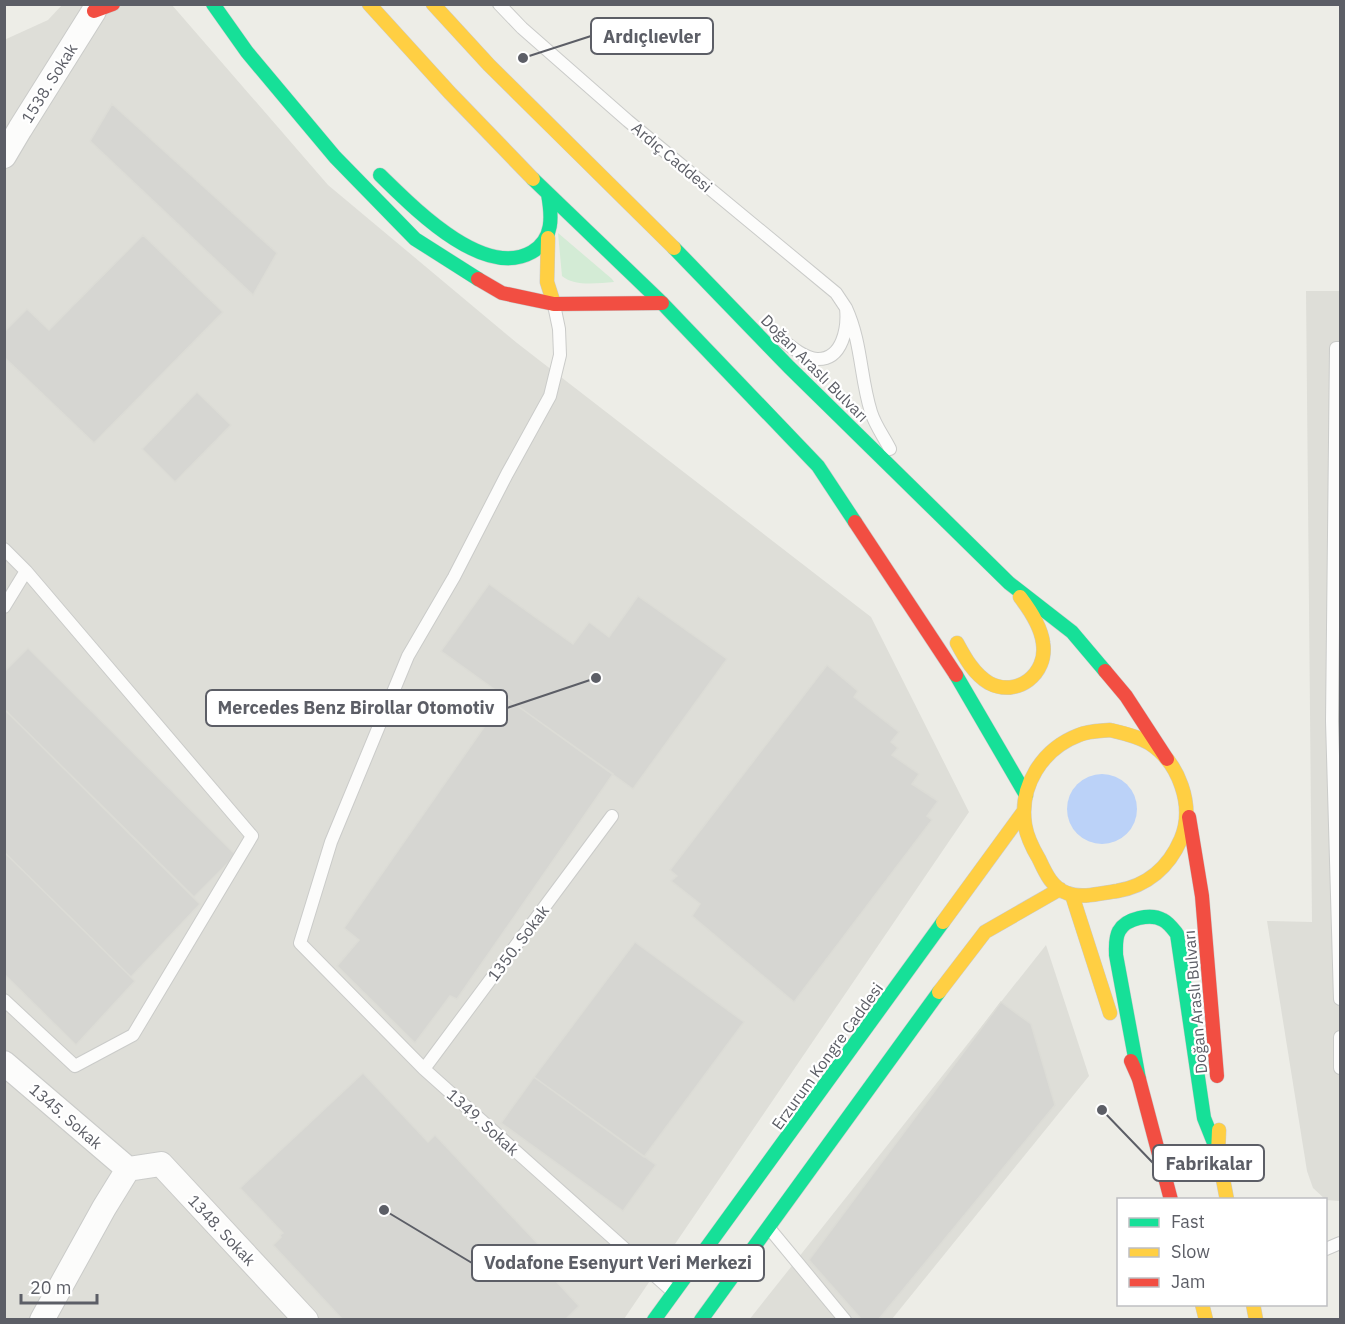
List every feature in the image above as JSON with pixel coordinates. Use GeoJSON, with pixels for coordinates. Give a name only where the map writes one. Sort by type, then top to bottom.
{"type":"FeatureCollection","features":[{"type":"Feature","properties":{"kind":"main road"},"geometry":{"type":"LineString","coordinates":[[369,4],[450,93],[548,194],[662,303],[818,466],[860,506]]}},
{"type":"Feature","properties":{"kind":"main road","name":"Doğan Araslı Bulvarı"},"geometry":{"type":"LineString","coordinates":[[433,4],[489,65],[911,487],[1009,583],[1072,632],[1126,696],[1167,759]]}},
{"type":"Feature","properties":{"kind":"main road"},"geometry":{"type":"LineString","coordinates":[[212,5],[247,52],[335,157],[415,239],[455,266],[502,293],[554,303],[662,303]]}},
{"type":"Feature","properties":{"kind":"main road"},"geometry":{"type":"LineString","coordinates":[[369,164],[430,218],[464,244],[484,254],[518,258],[531,254],[548,238]]}},
{"type":"Feature","properties":{"kind":"main road"},"geometry":{"type":"LineString","coordinates":[[548,194],[552,221],[548,238],[548,282],[554,303]]}},
{"type":"Feature","properties":{"kind":"main road"},"geometry":{"type":"LineString","coordinates":[[818,466],[948,662],[1026,795]]}},
{"type":"Feature","properties":{"kind":"main road"},"geometry":{"type":"LineString","coordinates":[[951,634],[979,675],[992,684],[1010,688],[1027,684],[1034,678],[1042,663],[1044,646],[1036,623],[1009,583]]}},
{"type":"Feature","properties":{"kind":"main road"},"geometry":{"type":"LineString","coordinates":[[701,1320],[960,963],[985,932],[1066,892],[1117,892],[1132,888],[1159,872],[1170,861],[1184,834],[1187,819],[1180,779],[1167,759],[1155,747],[1141,739],[1110,730],[1093,731],[1063,742],[1044,759],[1031,779],[1026,795],[1025,826],[1030,841],[1051,881],[1066,892],[1105,1003],[1139,1079]]}},
{"type":"Feature","properties":{"kind":"main road","name":"Doğan Araslı Bulvarı"},"geometry":{"type":"LineString","coordinates":[[1186,803],[1202,896],[1219,1094]]}},
{"type":"Feature","properties":{"kind":"main road","name":"Erzurum Kongre Caddesi"},"geometry":{"type":"LineString","coordinates":[[654,1320],[1024,811]]}},
{"type":"Feature","properties":{"kind":"main road"},"geometry":{"type":"LineString","coordinates":[[1170,1198],[1139,1079],[1116,955],[1119,930],[1129,922],[1157,917],[1170,923],[1177,934],[1204,1118],[1218,1153],[1227,1198]]}},
{"type":"Feature","properties":{"kind":"main road"},"geometry":{"type":"LineString","coordinates":[[1218,1153],[1220,1118]]}},
{"type":"Feature","properties":{"kind":"street","name":"1538. Sokak"},"geometry":{"type":"LineString","coordinates":[[4,156],[103,7]]}},
{"type":"Feature","properties":{"kind":"street","name":"1345. Sokak"},"geometry":{"type":"LineString","coordinates":[[4,1063],[128,1169]]}},
{"type":"Feature","properties":{"kind":"street","name":"1348. Sokak"},"geometry":{"type":"LineString","coordinates":[[128,1169],[161,1164],[306,1320]]}},
{"type":"Feature","properties":{"kind":"street"},"geometry":{"type":"LineString","coordinates":[[42,1320],[128,1169]]}},
{"type":"Feature","properties":{"kind":"lane","name":"Ardıç Caddesi"},"geometry":{"type":"LineString","coordinates":[[499,4],[522,28],[628,121],[836,293],[854,324],[872,414],[911,487]]}},
{"type":"Feature","properties":{"kind":"lane"},"geometry":{"type":"LineString","coordinates":[[711,285],[780,338],[803,354],[817,359],[828,357],[840,347],[847,324],[846,308]]}},
{"type":"Feature","properties":{"kind":"lane","name":"1349. Sokak"},"geometry":{"type":"LineString","coordinates":[[554,303],[559,329],[560,355],[550,396],[454,577],[408,656],[331,842],[300,943],[424,1069],[674,1293]]}},
{"type":"Feature","properties":{"kind":"lane"},"geometry":{"type":"LineString","coordinates":[[1341,348],[1336,348],[1332,721],[1341,999]]}},
{"type":"Feature","properties":{"kind":"lane"},"geometry":{"type":"LineString","coordinates":[[4,549],[26,571],[252,836],[133,1035],[75,1066],[4,1000]]}},
{"type":"Feature","properties":{"kind":"lane"},"geometry":{"type":"LineString","coordinates":[[4,607],[26,571]]}},
{"type":"Feature","properties":{"kind":"lane","name":"1350. Sokak"},"geometry":{"type":"LineString","coordinates":[[424,1069],[612,816]]}},
{"type":"Feature","properties":{"kind":"lane"},"geometry":{"type":"LineString","coordinates":[[1341,1037],[1341,1068]]}},
{"type":"Feature","properties":{"kind":"lane"},"geometry":{"type":"LineString","coordinates":[[769,1227],[845,1320]]}},
{"type":"Feature","properties":{"kind":"lane"},"geometry":{"type":"LineString","coordinates":[[1327,1249],[1341,1243]]}},
{"type":"Feature","properties":{"kind":"shaded area"},"geometry":{"type":"Polygon","coordinates":[[[62,5],[172,5],[328,185],[517,343],[871,617],[969,812],[624,1319],[5,1319],[4,40],[48,20],[62,5]]]}},
{"type":"Feature","properties":{"kind":"shaded area"},"geometry":{"type":"Polygon","coordinates":[[[1306,291],[1340,291],[1340,1201],[1324,1198],[1313,1188],[1307,1171],[1267,921],[1312,922],[1306,291]]]}},
{"type":"Feature","properties":{"kind":"shaded area"},"geometry":{"type":"Polygon","coordinates":[[[1046,945],[1089,1076],[892,1319],[749,1320],[1046,945]]]}},
{"type":"Feature","properties":{"kind":"green space"},"geometry":{"type":"Polygon","coordinates":[[[558,233],[614,282],[580,283],[562,276],[558,233]]]}},
{"type":"Feature","properties":{"kind":"water"},"geometry":{"type":"Polygon","coordinates":[[[1102,774],[1115,777],[1127,784],[1134,796],[1137,809],[1134,822],[1127,834],[1115,841],[1102,844],[1089,841],[1077,834],[1070,822],[1067,809],[1070,796],[1077,784],[1089,777],[1102,774]]]}},
{"type":"Feature","properties":{"kind":"building"},"geometry":{"type":"Polygon","coordinates":[[[112,104],[277,253],[253,295],[90,141],[112,104]]]}},
{"type":"Feature","properties":{"kind":"building"},"geometry":{"type":"Polygon","coordinates":[[[143,235],[223,312],[94,443],[4,357],[4,332],[27,309],[49,330],[143,235]]]}},
{"type":"Feature","properties":{"kind":"building"},"geometry":{"type":"Polygon","coordinates":[[[197,392],[231,425],[175,482],[142,449],[197,392]]]}},
{"type":"Feature","properties":{"kind":"building"},"geometry":{"type":"Polygon","coordinates":[[[489,584],[573,644],[589,622],[609,637],[638,596],[727,659],[633,789],[441,651],[489,584]]]}},
{"type":"Feature","properties":{"kind":"building"},"geometry":{"type":"Polygon","coordinates":[[[28,648],[236,855],[194,897],[4,709],[4,672],[28,648]]]}},
{"type":"Feature","properties":{"kind":"building"},"geometry":{"type":"Polygon","coordinates":[[[827,665],[858,691],[854,697],[899,732],[891,742],[898,748],[892,755],[919,774],[912,784],[938,801],[927,816],[932,820],[794,1002],[692,916],[700,904],[671,881],[677,876],[670,870],[827,665]]]}},
{"type":"Feature","properties":{"kind":"building"},"geometry":{"type":"Polygon","coordinates":[[[505,697],[613,774],[457,999],[450,996],[415,1043],[337,966],[359,940],[344,928],[505,697]]]}},
{"type":"Feature","properties":{"kind":"building"},"geometry":{"type":"Polygon","coordinates":[[[4,709],[200,904],[131,977],[4,852],[4,709]]]}},
{"type":"Feature","properties":{"kind":"building"},"geometry":{"type":"Polygon","coordinates":[[[4,852],[135,981],[76,1045],[4,974],[4,852]]]}},
{"type":"Feature","properties":{"kind":"building"},"geometry":{"type":"Polygon","coordinates":[[[635,942],[744,1022],[644,1157],[534,1077],[635,942]]]}},
{"type":"Feature","properties":{"kind":"building"},"geometry":{"type":"Polygon","coordinates":[[[1001,1002],[1031,1024],[1055,1105],[878,1320],[862,1320],[809,1260],[1001,1002]]]}},
{"type":"Feature","properties":{"kind":"building"},"geometry":{"type":"Polygon","coordinates":[[[363,1073],[428,1142],[435,1135],[540,1246],[531,1254],[579,1306],[565,1320],[343,1320],[273,1245],[283,1233],[240,1188],[363,1073]]]}},
{"type":"Feature","properties":{"kind":"building"},"geometry":{"type":"Polygon","coordinates":[[[534,1077],[656,1165],[623,1211],[501,1123],[534,1077]]]}},
{"type":"Feature","properties":{"kind":"traffic: fast"},"geometry":{"type":"LineString","coordinates":[[213,4],[247,52],[335,157],[415,239],[478,279]]}},
{"type":"Feature","properties":{"kind":"traffic: fast"},"geometry":{"type":"LineString","coordinates":[[380,175],[410,204],[450,236],[471,248],[492,256],[513,258],[532,252],[539,247],[548,234],[550,226],[548,194]]}},
{"type":"Feature","properties":{"kind":"traffic: fast"},"geometry":{"type":"LineString","coordinates":[[533,179],[662,303],[818,466],[855,522]]}},
{"type":"Feature","properties":{"kind":"traffic: fast"},"geometry":{"type":"LineString","coordinates":[[674,248],[789,367],[1009,583],[1072,632],[1105,671]]}},
{"type":"Feature","properties":{"kind":"traffic: fast"},"geometry":{"type":"LineString","coordinates":[[956,675],[1026,795]]}},
{"type":"Feature","properties":{"kind":"traffic: fast"},"geometry":{"type":"LineString","coordinates":[[1139,1079],[1116,955],[1116,943],[1119,931],[1127,923],[1139,918],[1152,917],[1165,921],[1177,934],[1204,1118],[1218,1153]]}},
{"type":"Feature","properties":{"kind":"traffic: fast"},"geometry":{"type":"LineString","coordinates":[[654,1320],[943,922]]}},
{"type":"Feature","properties":{"kind":"traffic: fast"},"geometry":{"type":"LineString","coordinates":[[701,1320],[939,992]]}},
{"type":"Feature","properties":{"kind":"traffic: slow"},"geometry":{"type":"LineString","coordinates":[[369,4],[533,179]]}},
{"type":"Feature","properties":{"kind":"traffic: slow"},"geometry":{"type":"LineString","coordinates":[[433,4],[489,65],[674,248]]}},
{"type":"Feature","properties":{"kind":"traffic: slow"},"geometry":{"type":"LineString","coordinates":[[548,238],[547,282],[554,304]]}},
{"type":"Feature","properties":{"kind":"traffic: slow"},"geometry":{"type":"LineString","coordinates":[[957,643],[974,670],[989,683],[1000,687],[1010,687],[1028,680],[1041,664],[1043,643],[1037,624],[1020,597]]}},
{"type":"Feature","properties":{"kind":"traffic: slow"},"geometry":{"type":"LineString","coordinates":[[1110,730],[1149,743],[1169,761],[1182,786],[1185,799],[1185,826],[1181,839],[1170,858],[1156,874],[1147,880],[1117,891],[1073,895],[1062,891],[1053,883],[1032,847],[1025,825],[1026,796],[1036,771],[1054,749],[1082,734],[1110,730]]}},
{"type":"Feature","properties":{"kind":"traffic: slow"},"geometry":{"type":"LineString","coordinates":[[943,922],[1024,811]]}},
{"type":"Feature","properties":{"kind":"traffic: slow"},"geometry":{"type":"LineString","coordinates":[[939,992],[985,932],[1060,889]]}},
{"type":"Feature","properties":{"kind":"traffic: slow"},"geometry":{"type":"LineString","coordinates":[[1072,895],[1110,1013]]}},
{"type":"Feature","properties":{"kind":"traffic: slow"},"geometry":{"type":"LineString","coordinates":[[1219,1130],[1218,1153],[1227,1198]]}},
{"type":"Feature","properties":{"kind":"traffic: slow"},"geometry":{"type":"LineString","coordinates":[[1202,1306],[1206,1320]]}},
{"type":"Feature","properties":{"kind":"traffic: slow"},"geometry":{"type":"LineString","coordinates":[[1253,1306],[1256,1320]]}},
{"type":"Feature","properties":{"kind":"traffic: jam"},"geometry":{"type":"LineString","coordinates":[[94,11],[113,4]]}},
{"type":"Feature","properties":{"kind":"traffic: jam"},"geometry":{"type":"LineString","coordinates":[[478,279],[502,293],[554,304],[662,303]]}},
{"type":"Feature","properties":{"kind":"traffic: jam"},"geometry":{"type":"LineString","coordinates":[[855,522],[956,675]]}},
{"type":"Feature","properties":{"kind":"traffic: jam"},"geometry":{"type":"LineString","coordinates":[[1105,671],[1126,696],[1167,759]]}},
{"type":"Feature","properties":{"kind":"traffic: jam"},"geometry":{"type":"LineString","coordinates":[[1189,817],[1202,896],[1217,1076]]}},
{"type":"Feature","properties":{"kind":"traffic: jam"},"geometry":{"type":"LineString","coordinates":[[1131,1061],[1139,1079],[1170,1198]]}},
{"type":"Feature","properties":{"kind":"place","name":"Ardıçlıevler"},"geometry":{"type":"Point","coordinates":[523,58]}},
{"type":"Feature","properties":{"kind":"place","name":"Mercedes Benz Birollar Otomotiv"},"geometry":{"type":"Point","coordinates":[596,678]}},
{"type":"Feature","properties":{"kind":"place","name":"Fabrikalar"},"geometry":{"type":"Point","coordinates":[1102,1110]}},
{"type":"Feature","properties":{"kind":"place","name":"Vodafone Esenyurt Veri Merkezi"},"geometry":{"type":"Point","coordinates":[384,1210]}}]}
